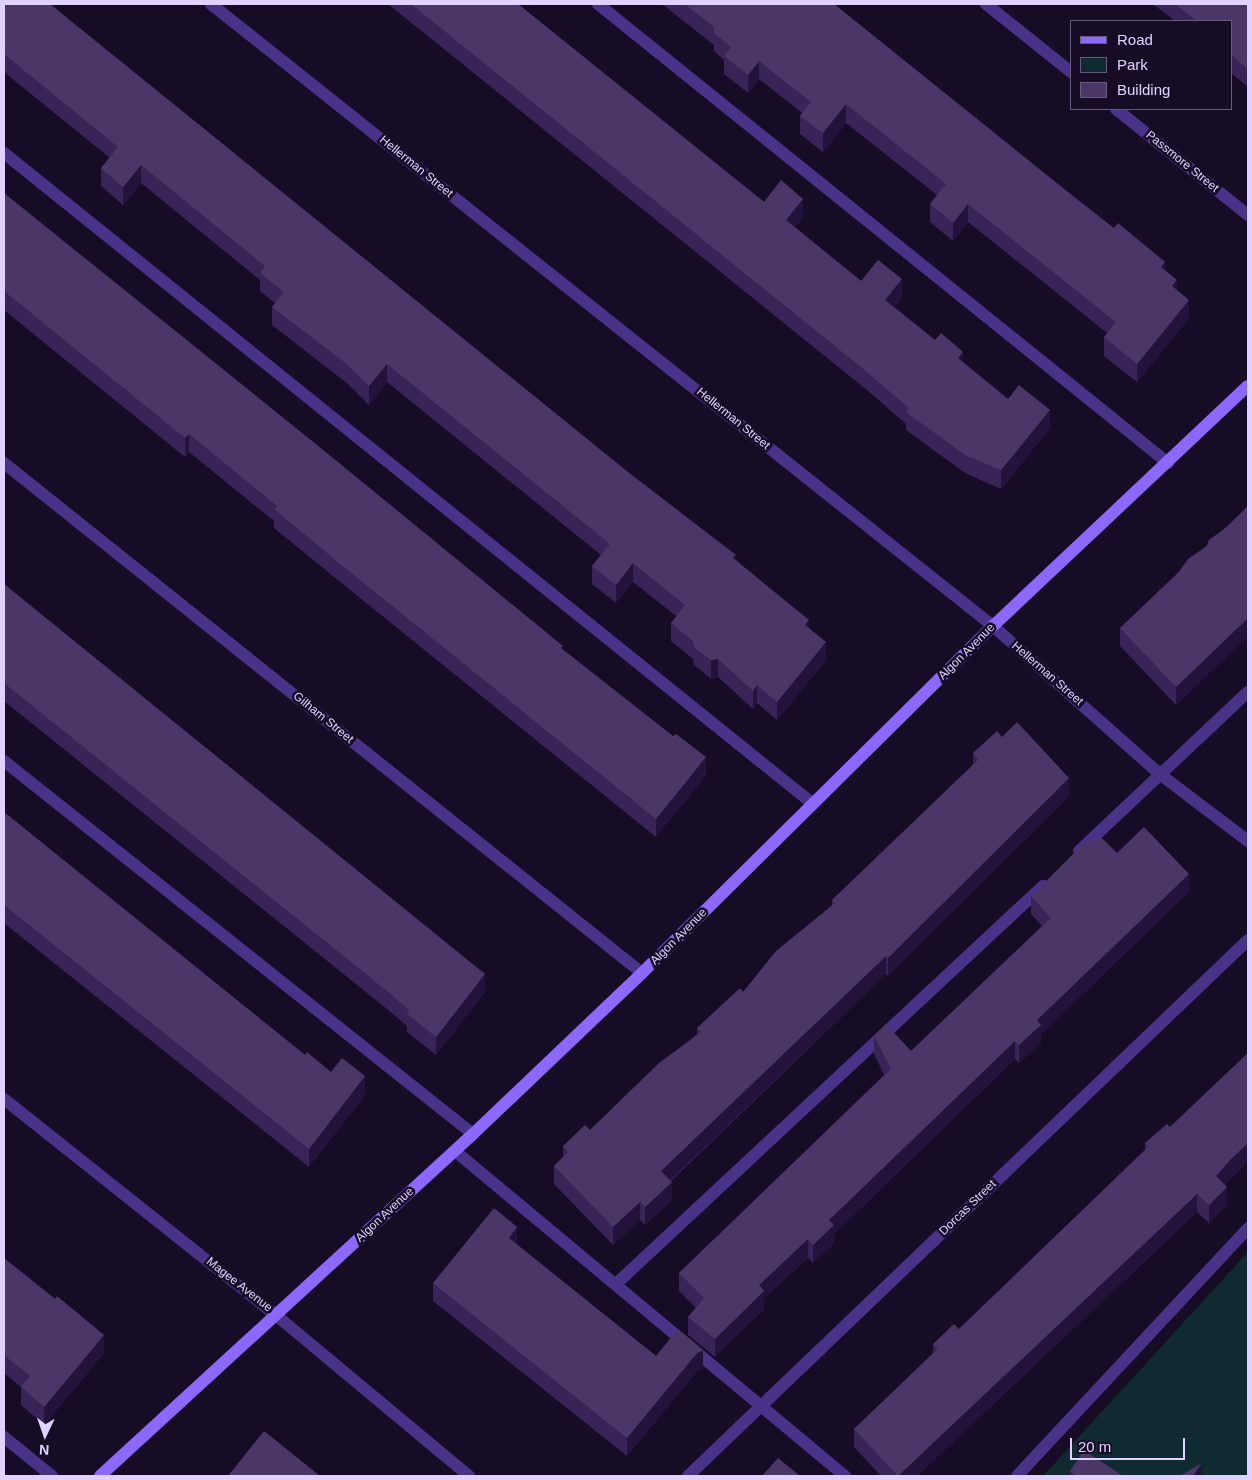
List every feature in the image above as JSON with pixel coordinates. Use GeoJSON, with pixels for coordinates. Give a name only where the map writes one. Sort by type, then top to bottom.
{"type":"FeatureCollection","features":[{"type":"Feature","properties":{"kind":"street","name":"Hellerman Street"},"geometry":{"type":"LineString","coordinates":[[211,4],[993,626],[1161,775],[1248,841]]}},
{"type":"Feature","properties":{"kind":"street"},"geometry":{"type":"LineString","coordinates":[[598,4],[1168,464]]}},
{"type":"Feature","properties":{"kind":"street"},"geometry":{"type":"LineString","coordinates":[[986,4],[1070,71]]}},
{"type":"Feature","properties":{"kind":"street","name":"Passmore Street"},"geometry":{"type":"LineString","coordinates":[[1117,110],[1248,215]]}},
{"type":"Feature","properties":{"kind":"street"},"geometry":{"type":"LineString","coordinates":[[4,153],[813,804]]}},
{"type":"Feature","properties":{"kind":"street","name":"Algon Avenue"},"geometry":{"type":"LineString","coordinates":[[100,1476],[277,1316],[473,1134],[642,973],[993,626],[1168,464],[1248,386]]}},
{"type":"Feature","properties":{"kind":"street","name":"Gilham Street"},"geometry":{"type":"LineString","coordinates":[[4,463],[642,973]]}},
{"type":"Feature","properties":{"kind":"street"},"geometry":{"type":"LineString","coordinates":[[1067,863],[1248,692]]}},
{"type":"Feature","properties":{"kind":"street"},"geometry":{"type":"LineString","coordinates":[[4,761],[473,1134]]}},
{"type":"Feature","properties":{"kind":"street"},"geometry":{"type":"LineString","coordinates":[[616,1284],[1052,877]]}},
{"type":"Feature","properties":{"kind":"street","name":"Dorcas Street"},"geometry":{"type":"LineString","coordinates":[[688,1476],[1248,940]]}},
{"type":"Feature","properties":{"kind":"street","name":"Magee Avenue"},"geometry":{"type":"LineString","coordinates":[[4,1099],[277,1316],[469,1476]]}},
{"type":"Feature","properties":{"kind":"street"},"geometry":{"type":"LineString","coordinates":[[455,1151],[845,1476]]}},
{"type":"Feature","properties":{"kind":"street"},"geometry":{"type":"LineString","coordinates":[[1017,1476],[1248,1228]]}},
{"type":"Feature","properties":{"kind":"street"},"geometry":{"type":"LineString","coordinates":[[4,1437],[52,1476]]}},
{"type":"Feature","properties":{"kind":"green space"},"geometry":{"type":"Polygon","coordinates":[[[1248,1252],[1248,1476],[1043,1476],[1248,1252]]]}},
{"type":"Feature","properties":{"kind":"building"},"geometry":{"type":"Polygon","coordinates":[[[4,4],[50,4],[628,472],[736,555],[733,558],[809,620],[805,625],[826,642],[777,702],[757,685],[753,691],[718,659],[711,660],[694,647],[693,641],[671,623],[685,605],[633,563],[616,585],[592,566],[610,544],[387,364],[369,386],[348,365],[272,307],[284,292],[260,273],[265,266],[141,165],[123,187],[101,168],[118,147],[4,54],[4,4]]]}},
{"type":"Feature","properties":{"kind":"building"},"geometry":{"type":"Polygon","coordinates":[[[411,4],[518,4],[764,202],[781,180],[803,199],[786,220],[861,281],[878,260],[902,279],[885,300],[935,340],[941,333],[963,352],[958,358],[1008,399],[1019,385],[1050,410],[1001,470],[965,455],[906,412],[909,408],[867,372],[411,4]]]}},
{"type":"Feature","properties":{"kind":"building"},"geometry":{"type":"Polygon","coordinates":[[[685,4],[834,4],[1114,228],[1118,223],[1165,262],[1161,267],[1177,280],[1172,286],[1189,300],[1137,364],[1104,337],[1116,322],[968,204],[953,223],[930,204],[946,184],[846,104],[823,133],[800,116],[811,102],[759,61],[748,75],[724,56],[731,47],[714,33],[714,27],[685,4]]]}},
{"type":"Feature","properties":{"kind":"building"},"geometry":{"type":"Polygon","coordinates":[[[1175,4],[1248,4],[1248,69],[1232,56],[1232,20],[1196,20],[1175,4]]]}},
{"type":"Feature","properties":{"kind":"building"},"geometry":{"type":"Polygon","coordinates":[[[4,193],[322,449],[563,646],[561,648],[673,736],[676,734],[706,757],[656,819],[339,563],[274,509],[277,506],[189,434],[185,438],[4,291],[4,193]]]}},
{"type":"Feature","properties":{"kind":"building"},"geometry":{"type":"Polygon","coordinates":[[[1248,506],[1248,618],[1176,687],[1120,628],[1178,573],[1188,559],[1207,546],[1209,540],[1227,527],[1248,506]]]}},
{"type":"Feature","properties":{"kind":"building"},"geometry":{"type":"Polygon","coordinates":[[[4,584],[485,974],[436,1037],[407,1014],[409,1010],[387,991],[4,683],[4,584]]]}},
{"type":"Feature","properties":{"kind":"building"},"geometry":{"type":"Polygon","coordinates":[[[1017,722],[1069,778],[888,958],[886,956],[661,1171],[672,1182],[645,1207],[640,1202],[613,1227],[554,1166],[568,1152],[563,1146],[585,1125],[590,1130],[659,1063],[701,1032],[697,1028],[740,988],[743,992],[776,951],[835,903],[832,900],[978,760],[973,753],[997,731],[1002,737],[1017,722]]]}},
{"type":"Feature","properties":{"kind":"building"},"geometry":{"type":"Polygon","coordinates":[[[4,812],[305,1055],[307,1052],[331,1072],[342,1058],[365,1076],[309,1149],[4,905],[4,812]]]}},
{"type":"Feature","properties":{"kind":"building"},"geometry":{"type":"Polygon","coordinates":[[[1144,827],[1189,874],[1037,1020],[1041,1025],[1019,1045],[1015,1041],[829,1220],[834,1225],[813,1245],[808,1239],[759,1285],[764,1291],[715,1339],[688,1317],[704,1298],[679,1273],[891,1069],[874,1036],[886,1024],[911,1051],[1051,918],[1031,896],[1086,841],[1102,838],[1117,853],[1144,827]]]}},
{"type":"Feature","properties":{"kind":"building"},"geometry":{"type":"Polygon","coordinates":[[[1248,1053],[1248,1143],[1216,1176],[1227,1187],[1209,1205],[1197,1194],[898,1476],[854,1429],[938,1349],[933,1344],[954,1324],[959,1329],[1148,1147],[1145,1143],[1167,1124],[1170,1127],[1248,1053]]]}},
{"type":"Feature","properties":{"kind":"building"},"geometry":{"type":"Polygon","coordinates":[[[494,1208],[517,1227],[509,1238],[656,1356],[678,1329],[703,1350],[697,1353],[627,1438],[433,1283],[494,1208]]]}},
{"type":"Feature","properties":{"kind":"building"},"geometry":{"type":"Polygon","coordinates":[[[4,1258],[55,1299],[57,1296],[104,1335],[44,1407],[21,1387],[30,1376],[4,1355],[4,1258]]]}},
{"type":"Feature","properties":{"kind":"building"},"geometry":{"type":"Polygon","coordinates":[[[264,1431],[320,1476],[228,1476],[264,1431]]]}},
{"type":"Feature","properties":{"kind":"building"},"geometry":{"type":"Polygon","coordinates":[[[1084,1450],[1123,1476],[1076,1476],[1070,1471],[1084,1450]]]}},
{"type":"Feature","properties":{"kind":"building"},"geometry":{"type":"Polygon","coordinates":[[[778,1458],[800,1476],[762,1476],[778,1458]]]}},
{"type":"Feature","properties":{"kind":"building"},"geometry":{"type":"Polygon","coordinates":[[[1202,1463],[1193,1476],[1180,1476],[1202,1463]]]}}]}
